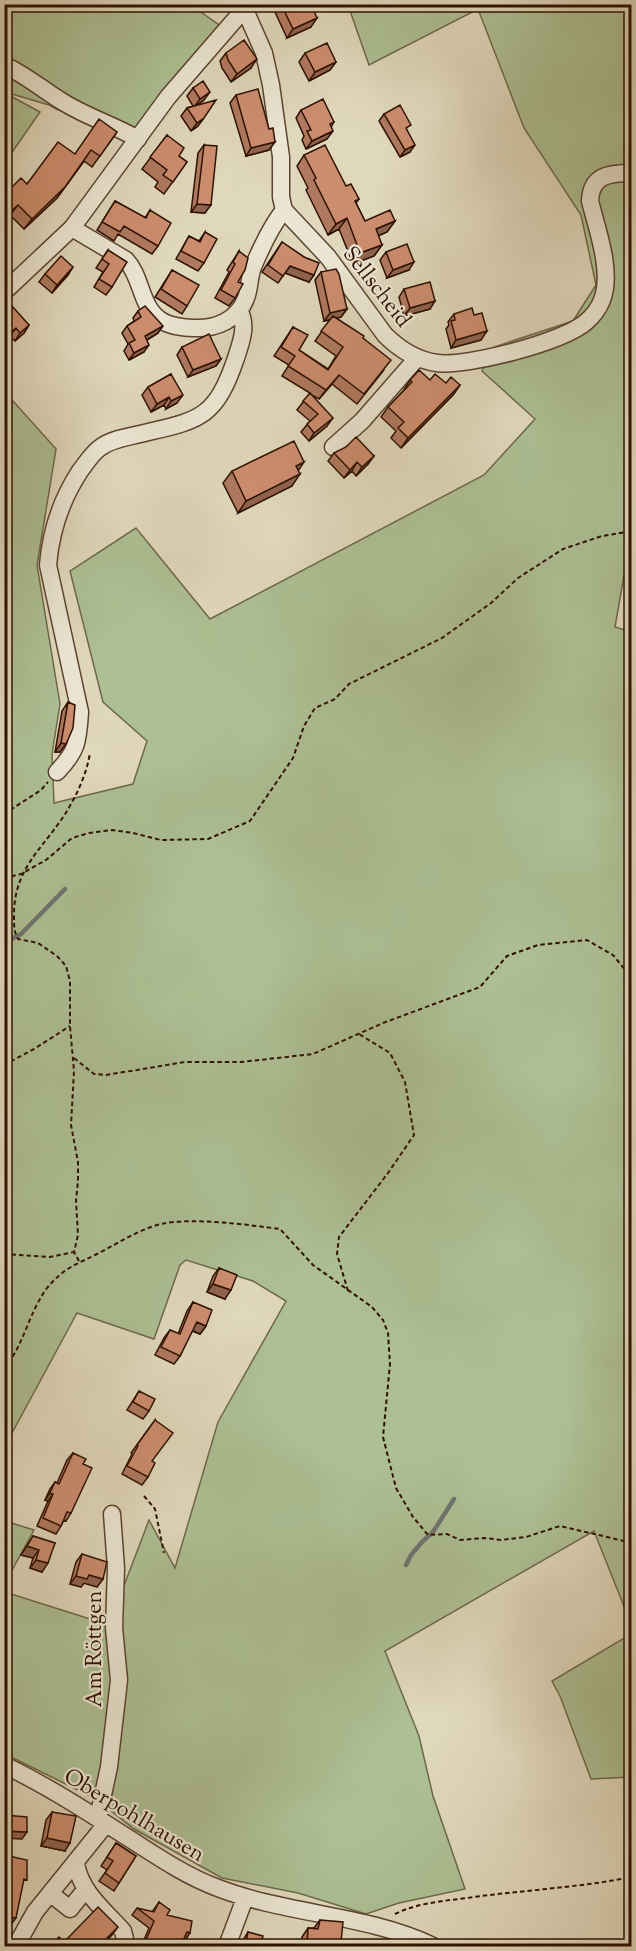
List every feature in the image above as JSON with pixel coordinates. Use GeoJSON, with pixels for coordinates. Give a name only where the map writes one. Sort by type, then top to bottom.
{"type":"FeatureCollection","features":[{"type":"Feature","properties":{"kind":"street"},"geometry":{"type":"LineString","coordinates":[[4,292],[72,228],[168,96],[248,7],[264,53],[271,85],[281,157],[281,197],[284,210],[254,266],[247,297],[239,310],[217,327],[192,328],[165,323],[159,320],[150,309],[137,275],[126,260],[72,228]]}},
{"type":"Feature","properties":{"kind":"street"},"geometry":{"type":"LineString","coordinates":[[4,65],[25,75],[64,103],[138,139]]}},
{"type":"Feature","properties":{"kind":"street","name":"Sellscheid"},"geometry":{"type":"LineString","coordinates":[[284,210],[328,257],[394,345],[417,358],[447,364],[490,357],[521,348],[571,332],[587,322],[597,311],[606,281],[604,259],[590,201],[590,192],[598,179],[632,173]]}},
{"type":"Feature","properties":{"kind":"street"},"geometry":{"type":"LineString","coordinates":[[57,772],[71,757],[78,736],[80,712],[48,565],[50,545],[60,507],[67,491],[86,463],[101,447],[115,441],[192,421],[211,408],[227,383],[238,350],[244,325],[244,319],[239,310]]}},
{"type":"Feature","properties":{"kind":"street"},"geometry":{"type":"LineString","coordinates":[[333,447],[362,422],[417,358]]}},
{"type":"Feature","properties":{"kind":"street","name":"Am Röttgen"},"geometry":{"type":"LineString","coordinates":[[102,1821],[119,1680],[114,1628],[116,1568],[112,1514]]}},
{"type":"Feature","properties":{"kind":"street","name":"Oberpohlhausen"},"geometry":{"type":"LineString","coordinates":[[4,1765],[38,1781],[194,1878],[245,1898],[281,1908],[382,1927],[433,1947]]}},
{"type":"Feature","properties":{"kind":"street"},"geometry":{"type":"LineString","coordinates":[[16,1947],[35,1912],[76,1864],[102,1821]]}},
{"type":"Feature","properties":{"kind":"street"},"geometry":{"type":"LineString","coordinates":[[76,1864],[85,1890],[123,1931],[125,1939],[123,1947]]}},
{"type":"Feature","properties":{"kind":"street"},"geometry":{"type":"LineString","coordinates":[[51,1894],[70,1909],[85,1890]]}},
{"type":"Feature","properties":{"kind":"street"},"geometry":{"type":"LineString","coordinates":[[227,1947],[245,1898]]}},
{"type":"Feature","properties":{"kind":"path"},"geometry":{"type":"LineString","coordinates":[[4,878],[21,874],[46,860],[72,838],[89,833],[112,830],[161,840],[208,839],[250,821],[293,758],[304,726],[315,708],[334,699],[349,684],[442,638],[491,603],[518,578],[563,549],[603,536],[632,531]]}},
{"type":"Feature","properties":{"kind":"path"},"geometry":{"type":"LineString","coordinates":[[4,814],[41,790],[57,772]]}},
{"type":"Feature","properties":{"kind":"path"},"geometry":{"type":"LineString","coordinates":[[21,874],[14,910],[15,934],[18,939],[38,943],[57,956],[66,966],[70,981],[70,1026],[74,1071],[71,1125],[78,1162],[76,1201],[78,1234],[74,1252],[80,1261]]}},
{"type":"Feature","properties":{"kind":"path"},"geometry":{"type":"LineString","coordinates":[[73,1057],[94,1074],[106,1074],[184,1062],[241,1062],[313,1054],[480,987],[507,956],[538,945],[587,940],[613,955],[632,978]]}},
{"type":"Feature","properties":{"kind":"path"},"geometry":{"type":"LineString","coordinates":[[4,1065],[70,1026]]}},
{"type":"Feature","properties":{"kind":"path"},"geometry":{"type":"LineString","coordinates":[[349,1292],[337,1254],[339,1237],[414,1135],[405,1082],[390,1053],[359,1034]]}},
{"type":"Feature","properties":{"kind":"path"},"geometry":{"type":"LineString","coordinates":[[4,1369],[17,1351],[45,1290],[67,1267],[131,1234],[163,1224],[192,1222],[280,1229],[313,1265],[372,1307],[383,1320],[388,1333],[390,1374],[383,1437],[396,1488],[413,1517],[428,1535],[447,1534],[460,1540],[485,1538],[501,1540],[526,1538],[560,1526],[624,1541],[632,1538]]}},
{"type":"Feature","properties":{"kind":"path"},"geometry":{"type":"LineString","coordinates":[[4,1254],[50,1257],[74,1252]]}},
{"type":"Feature","properties":{"kind":"path"},"geometry":{"type":"LineString","coordinates":[[144,1496],[155,1509],[164,1553]]}},
{"type":"Feature","properties":{"kind":"path"},"geometry":{"type":"LineString","coordinates":[[382,1927],[393,1915],[406,1909],[444,1901],[576,1886],[632,1877]]}},
{"type":"Feature","properties":{"kind":"green space"},"geometry":{"type":"Polygon","coordinates":[[[4,5],[191,5],[219,25],[133,130],[61,104],[58,110],[49,105],[5,92],[4,5]]]}},
{"type":"Feature","properties":{"kind":"green space"},"geometry":{"type":"Polygon","coordinates":[[[348,5],[631,5],[632,576],[624,575],[615,627],[632,632],[631,1624],[594,1531],[385,1651],[419,1736],[433,1796],[465,1889],[399,1903],[366,1914],[298,1893],[222,1878],[134,1829],[96,1799],[5,1754],[5,1592],[109,1625],[149,1520],[175,1568],[218,1422],[286,1301],[253,1281],[186,1260],[180,1265],[154,1339],[77,1313],[5,1446],[5,409],[13,401],[56,449],[37,565],[60,704],[52,754],[54,803],[133,784],[147,741],[103,702],[70,571],[136,528],[210,619],[484,475],[535,419],[482,371],[494,347],[573,321],[596,285],[581,215],[524,128],[478,9],[369,65],[348,5]]]}},
{"type":"Feature","properties":{"kind":"green space"},"geometry":{"type":"Polygon","coordinates":[[[5,93],[40,112],[8,158],[5,157],[5,93]]]}},
{"type":"Feature","properties":{"kind":"green space"},"geometry":{"type":"Polygon","coordinates":[[[4,1521],[34,1530],[5,1583],[4,1521]]]}},
{"type":"Feature","properties":{"kind":"green space"},"geometry":{"type":"Polygon","coordinates":[[[631,1634],[631,1777],[591,1779],[560,1696],[552,1681],[631,1634]]]}},
{"type":"Feature","properties":{"kind":"building"},"geometry":{"type":"Polygon","coordinates":[[[281,4],[311,4],[317,18],[293,29],[281,4]]]}},
{"type":"Feature","properties":{"kind":"building"},"geometry":{"type":"Polygon","coordinates":[[[244,40],[257,59],[237,74],[226,53],[244,40]]]}},
{"type":"Feature","properties":{"kind":"building"},"geometry":{"type":"Polygon","coordinates":[[[327,43],[336,62],[315,72],[305,53],[327,43]]]}},
{"type":"Feature","properties":{"kind":"building"},"geometry":{"type":"Polygon","coordinates":[[[203,81],[210,92],[200,99],[193,88],[203,81]]]}},
{"type":"Feature","properties":{"kind":"building"},"geometry":{"type":"Polygon","coordinates":[[[258,89],[269,129],[273,128],[275,142],[251,148],[236,95],[258,89]]]}},
{"type":"Feature","properties":{"kind":"building"},"geometry":{"type":"Polygon","coordinates":[[[323,99],[334,122],[330,124],[333,131],[312,141],[307,131],[311,130],[301,110],[323,99]]]}},
{"type":"Feature","properties":{"kind":"building"},"geometry":{"type":"Polygon","coordinates":[[[216,100],[204,118],[197,123],[187,108],[216,100]]]}},
{"type":"Feature","properties":{"kind":"building"},"geometry":{"type":"Polygon","coordinates":[[[400,105],[411,125],[406,128],[415,145],[405,150],[384,114],[400,105]]]}},
{"type":"Feature","properties":{"kind":"building"},"geometry":{"type":"Polygon","coordinates":[[[99,119],[117,132],[100,156],[91,150],[65,187],[32,219],[18,205],[4,217],[4,199],[9,196],[6,193],[21,178],[27,184],[58,142],[75,154],[99,119]]]}},
{"type":"Feature","properties":{"kind":"building"},"geometry":{"type":"Polygon","coordinates":[[[167,135],[184,148],[179,156],[187,162],[173,182],[163,175],[167,170],[150,157],[167,135]]]}},
{"type":"Feature","properties":{"kind":"building"},"geometry":{"type":"Polygon","coordinates":[[[204,145],[217,146],[211,205],[197,204],[204,145]]]}},
{"type":"Feature","properties":{"kind":"building"},"geometry":{"type":"Polygon","coordinates":[[[325,145],[346,186],[351,184],[359,199],[355,201],[365,221],[390,210],[395,221],[376,229],[382,245],[360,253],[347,218],[336,224],[304,155],[325,145]]]}},
{"type":"Feature","properties":{"kind":"building"},"geometry":{"type":"Polygon","coordinates":[[[115,201],[146,218],[150,210],[171,223],[158,246],[124,226],[120,232],[102,222],[115,201]]]}},
{"type":"Feature","properties":{"kind":"building"},"geometry":{"type":"Polygon","coordinates":[[[205,232],[217,239],[204,263],[181,251],[189,236],[200,242],[205,232]]]}},
{"type":"Feature","properties":{"kind":"building"},"geometry":{"type":"Polygon","coordinates":[[[282,242],[304,257],[319,263],[314,275],[290,266],[283,276],[268,265],[282,242]]]}},
{"type":"Feature","properties":{"kind":"building"},"geometry":{"type":"Polygon","coordinates":[[[407,244],[414,262],[393,270],[386,252],[407,244]]]}},
{"type":"Feature","properties":{"kind":"building"},"geometry":{"type":"Polygon","coordinates":[[[108,250],[127,262],[112,287],[99,279],[109,264],[102,259],[108,250]]]}},
{"type":"Feature","properties":{"kind":"building"},"geometry":{"type":"Polygon","coordinates":[[[239,251],[248,258],[245,270],[238,282],[243,284],[235,298],[221,290],[235,264],[233,262],[239,251]]]}},
{"type":"Feature","properties":{"kind":"building"},"geometry":{"type":"Polygon","coordinates":[[[61,256],[73,267],[57,285],[45,274],[61,256]]]}},
{"type":"Feature","properties":{"kind":"building"},"geometry":{"type":"Polygon","coordinates":[[[336,269],[347,309],[330,313],[321,272],[336,269]]]}},
{"type":"Feature","properties":{"kind":"building"},"geometry":{"type":"Polygon","coordinates":[[[172,270],[199,285],[187,306],[161,289],[172,270]]]}},
{"type":"Feature","properties":{"kind":"building"},"geometry":{"type":"Polygon","coordinates":[[[430,282],[435,301],[410,308],[404,289],[430,282]]]}},
{"type":"Feature","properties":{"kind":"building"},"geometry":{"type":"Polygon","coordinates":[[[12,306],[29,325],[20,333],[16,328],[4,338],[4,313],[12,306]]]}},
{"type":"Feature","properties":{"kind":"building"},"geometry":{"type":"Polygon","coordinates":[[[145,306],[163,326],[145,336],[149,345],[134,353],[129,343],[135,340],[127,326],[141,317],[138,311],[145,306]]]}},
{"type":"Feature","properties":{"kind":"building"},"geometry":{"type":"Polygon","coordinates":[[[472,308],[474,315],[482,313],[487,331],[456,340],[451,321],[455,320],[454,314],[472,308]]]}},
{"type":"Feature","properties":{"kind":"building"},"geometry":{"type":"Polygon","coordinates":[[[333,316],[364,336],[363,338],[391,360],[364,394],[339,375],[326,390],[288,366],[295,356],[281,347],[293,327],[308,335],[299,350],[328,370],[343,347],[321,331],[333,316]]]}},
{"type":"Feature","properties":{"kind":"building"},"geometry":{"type":"Polygon","coordinates":[[[209,334],[221,359],[193,370],[182,347],[209,334]]]}},
{"type":"Feature","properties":{"kind":"building"},"geometry":{"type":"Polygon","coordinates":[[[419,370],[430,380],[435,374],[446,383],[451,377],[460,385],[408,438],[398,428],[404,422],[388,407],[412,382],[410,380],[419,370]]]}},
{"type":"Feature","properties":{"kind":"building"},"geometry":{"type":"Polygon","coordinates":[[[171,374],[183,395],[171,401],[169,397],[157,404],[148,387],[171,374]]]}},
{"type":"Feature","properties":{"kind":"building"},"geometry":{"type":"Polygon","coordinates":[[[310,393],[333,418],[314,433],[307,424],[318,414],[303,401],[310,393]]]}},
{"type":"Feature","properties":{"kind":"building"},"geometry":{"type":"Polygon","coordinates":[[[356,437],[374,456],[362,467],[357,462],[350,470],[334,453],[346,447],[356,437]]]}},
{"type":"Feature","properties":{"kind":"building"},"geometry":{"type":"Polygon","coordinates":[[[294,441],[304,462],[296,466],[300,474],[246,501],[232,471],[294,441]]]}},
{"type":"Feature","properties":{"kind":"building"},"geometry":{"type":"Polygon","coordinates":[[[68,702],[75,705],[73,728],[66,744],[61,743],[68,702]]]}},
{"type":"Feature","properties":{"kind":"building"},"geometry":{"type":"Polygon","coordinates":[[[219,1268],[237,1275],[231,1290],[213,1284],[219,1268]]]}},
{"type":"Feature","properties":{"kind":"building"},"geometry":{"type":"Polygon","coordinates":[[[193,1302],[212,1310],[206,1326],[197,1322],[180,1356],[161,1347],[170,1330],[180,1334],[193,1302]]]}},
{"type":"Feature","properties":{"kind":"building"},"geometry":{"type":"Polygon","coordinates":[[[139,1391],[155,1399],[149,1411],[133,1402],[139,1391]]]}},
{"type":"Feature","properties":{"kind":"building"},"geometry":{"type":"Polygon","coordinates":[[[155,1420],[173,1433],[152,1461],[155,1463],[148,1477],[127,1466],[137,1445],[155,1420]]]}},
{"type":"Feature","properties":{"kind":"building"},"geometry":{"type":"Polygon","coordinates":[[[73,1453],[86,1459],[83,1464],[92,1468],[71,1513],[67,1512],[61,1526],[43,1518],[53,1494],[50,1493],[55,1482],[59,1484],[73,1453]]]}},
{"type":"Feature","properties":{"kind":"building"},"geometry":{"type":"Polygon","coordinates":[[[33,1536],[55,1543],[48,1563],[36,1560],[39,1550],[27,1546],[33,1536]]]}},
{"type":"Feature","properties":{"kind":"building"},"geometry":{"type":"Polygon","coordinates":[[[82,1554],[107,1562],[103,1579],[89,1575],[87,1579],[76,1576],[82,1554]]]}},
{"type":"Feature","properties":{"kind":"building"},"geometry":{"type":"Polygon","coordinates":[[[52,1812],[76,1816],[70,1843],[47,1838],[52,1812]]]}},
{"type":"Feature","properties":{"kind":"building"},"geometry":{"type":"Polygon","coordinates":[[[4,1815],[27,1817],[27,1832],[4,1831],[4,1815]]]}},
{"type":"Feature","properties":{"kind":"building"},"geometry":{"type":"Polygon","coordinates":[[[116,1843],[136,1856],[119,1883],[105,1873],[113,1861],[107,1857],[116,1843]]]}},
{"type":"Feature","properties":{"kind":"building"},"geometry":{"type":"Polygon","coordinates":[[[4,1855],[27,1860],[27,1880],[24,1879],[16,1918],[9,1917],[4,1936],[4,1855]]]}},
{"type":"Feature","properties":{"kind":"building"},"geometry":{"type":"Polygon","coordinates":[[[159,1902],[170,1910],[167,1915],[192,1921],[190,1933],[187,1932],[180,1947],[143,1947],[154,1921],[137,1908],[154,1912],[159,1902]]]}},
{"type":"Feature","properties":{"kind":"building"},"geometry":{"type":"Polygon","coordinates":[[[98,1907],[118,1927],[98,1947],[91,1943],[87,1947],[49,1947],[59,1937],[64,1942],[98,1907]]]}},
{"type":"Feature","properties":{"kind":"building"},"geometry":{"type":"Polygon","coordinates":[[[320,1920],[343,1922],[341,1942],[354,1947],[307,1947],[308,1928],[318,1929],[320,1920]]]}},
{"type":"Feature","properties":{"kind":"building"},"geometry":{"type":"Polygon","coordinates":[[[248,1932],[263,1936],[260,1947],[245,1947],[248,1932]]]}},
{"type":"Feature","properties":{"kind":"building"},"geometry":{"type":"Polygon","coordinates":[[[387,1943],[401,1947],[386,1947],[387,1943]]]}},
{"type":"Feature","properties":{"kind":"waterway"},"geometry":{"type":"LineString","coordinates":[[8,941],[21,934],[65,889]]}},
{"type":"Feature","properties":{"kind":"waterway"},"geometry":{"type":"LineString","coordinates":[[406,1565],[411,1555],[433,1532],[454,1499]]}}]}
